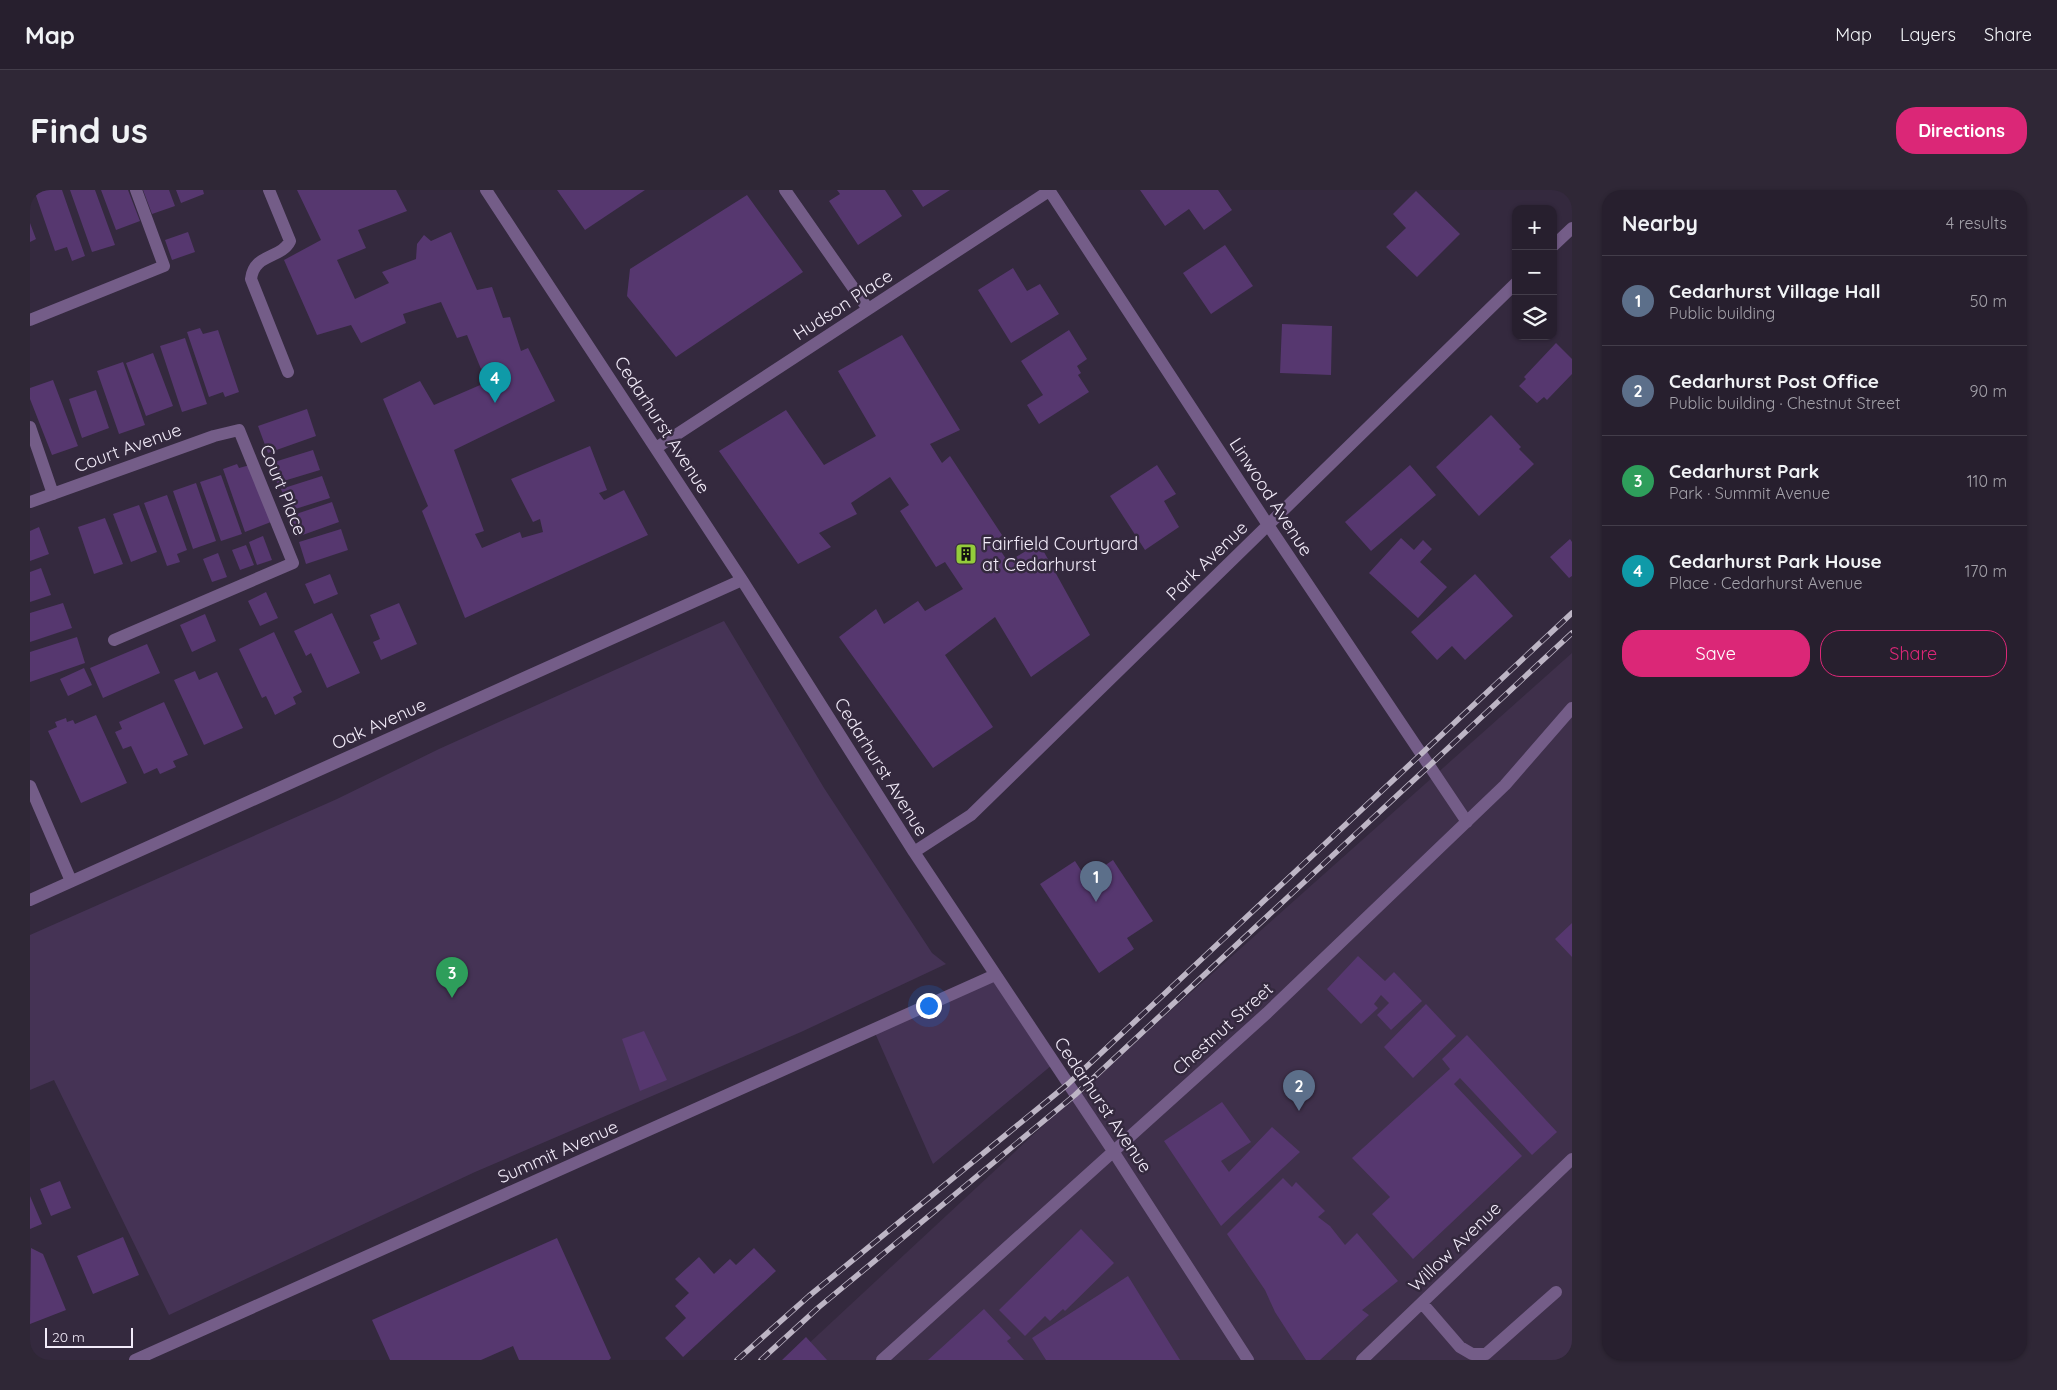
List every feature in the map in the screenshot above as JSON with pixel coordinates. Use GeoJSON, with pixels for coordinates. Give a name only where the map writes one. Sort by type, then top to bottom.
{"type":"FeatureCollection","features":[{"type":"Feature","properties":{"kind":"street"},"geometry":{"type":"LineString","coordinates":[[30,320],[164,266],[136,190]]}},
{"type":"Feature","properties":{"kind":"street"},"geometry":{"type":"LineString","coordinates":[[269,190],[290,241],[287,247],[257,264],[252,270],[251,279],[288,372]]}},
{"type":"Feature","properties":{"kind":"street","name":"Cedarhurst Avenue"},"geometry":{"type":"LineString","coordinates":[[486,190],[742,580],[914,852],[1113,1151],[1248,1360]]}},
{"type":"Feature","properties":{"kind":"street"},"geometry":{"type":"LineString","coordinates":[[785,190],[868,309]]}},
{"type":"Feature","properties":{"kind":"street","name":"Hudson Place"},"geometry":{"type":"LineString","coordinates":[[656,448],[1049,190]]}},
{"type":"Feature","properties":{"kind":"street","name":"Linwood Avenue"},"geometry":{"type":"LineString","coordinates":[[1049,190],[1268,525],[1467,822]]}},
{"type":"Feature","properties":{"kind":"street"},"geometry":{"type":"LineString","coordinates":[[1557,242],[1572,228]]}},
{"type":"Feature","properties":{"kind":"street","name":"Park Avenue"},"geometry":{"type":"LineString","coordinates":[[914,852],[971,815],[1512,287]]}},
{"type":"Feature","properties":{"kind":"street"},"geometry":{"type":"LineString","coordinates":[[30,427],[53,494]]}},
{"type":"Feature","properties":{"kind":"street","name":"Court Avenue"},"geometry":{"type":"LineString","coordinates":[[30,502],[214,436],[240,430]]}},
{"type":"Feature","properties":{"kind":"street","name":"Court Place"},"geometry":{"type":"LineString","coordinates":[[114,640],[294,562],[240,430]]}},
{"type":"Feature","properties":{"kind":"street","name":"Oak Avenue"},"geometry":{"type":"LineString","coordinates":[[30,900],[742,580]]}},
{"type":"Feature","properties":{"kind":"street","name":"Chestnut Street"},"geometry":{"type":"LineString","coordinates":[[882,1360],[1267,1013],[1505,785],[1572,708]]}},
{"type":"Feature","properties":{"kind":"street"},"geometry":{"type":"LineString","coordinates":[[30,786],[72,881]]}},
{"type":"Feature","properties":{"kind":"street","name":"Summit Avenue"},"geometry":{"type":"LineString","coordinates":[[135,1360],[995,975]]}},
{"type":"Feature","properties":{"kind":"street","name":"Willow Avenue"},"geometry":{"type":"LineString","coordinates":[[1362,1360],[1572,1159]]}},
{"type":"Feature","properties":{"kind":"street"},"geometry":{"type":"LineString","coordinates":[[1422,1303],[1460,1346],[1472,1354],[1486,1354],[1556,1292]]}},
{"type":"Feature","properties":{"kind":"shaded area"},"geometry":{"type":"Polygon","coordinates":[[[724,621],[824,788],[932,953],[946,964],[801,1032],[475,1172],[169,1315],[54,1080],[30,1090],[30,935],[337,799],[439,749],[724,621]]]}},
{"type":"Feature","properties":{"kind":"shaded area"},"geometry":{"type":"Polygon","coordinates":[[[1572,653],[1572,1360],[791,1360],[1075,1096],[1572,653]]]}},
{"type":"Feature","properties":{"kind":"shaded area"},"geometry":{"type":"Polygon","coordinates":[[[991,975],[1052,1065],[933,1164],[875,1033],[991,975]]]}},
{"type":"Feature","properties":{"kind":"building"},"geometry":{"type":"Polygon","coordinates":[[[34,190],[62,190],[85,256],[72,261],[67,247],[55,251],[34,190]]]}},
{"type":"Feature","properties":{"kind":"building"},"geometry":{"type":"Polygon","coordinates":[[[70,190],[95,190],[115,245],[92,252],[70,190]]]}},
{"type":"Feature","properties":{"kind":"building"},"geometry":{"type":"Polygon","coordinates":[[[101,190],[128,190],[140,221],[116,230],[101,190]]]}},
{"type":"Feature","properties":{"kind":"building"},"geometry":{"type":"Polygon","coordinates":[[[143,190],[169,190],[175,206],[152,214],[143,190]]]}},
{"type":"Feature","properties":{"kind":"building"},"geometry":{"type":"Polygon","coordinates":[[[176,190],[203,190],[204,194],[181,203],[176,190]]]}},
{"type":"Feature","properties":{"kind":"building"},"geometry":{"type":"Polygon","coordinates":[[[297,190],[396,190],[407,211],[358,230],[366,248],[337,260],[355,299],[389,283],[382,272],[416,259],[417,244],[424,235],[431,241],[451,232],[477,290],[492,287],[503,318],[510,317],[521,351],[528,348],[555,401],[454,450],[484,531],[475,534],[482,548],[520,532],[522,538],[543,532],[540,519],[533,522],[511,479],[590,446],[607,490],[599,493],[604,500],[624,490],[648,535],[465,618],[422,511],[428,506],[383,399],[420,381],[434,405],[494,379],[491,363],[481,369],[467,335],[457,338],[441,302],[403,314],[406,323],[361,343],[351,325],[317,335],[284,260],[321,240],[297,190]]]}},
{"type":"Feature","properties":{"kind":"building"},"geometry":{"type":"Polygon","coordinates":[[[557,190],[645,190],[585,230],[557,190]]]}},
{"type":"Feature","properties":{"kind":"building"},"geometry":{"type":"Polygon","coordinates":[[[837,190],[885,190],[902,216],[858,245],[829,201],[840,194],[837,190]]]}},
{"type":"Feature","properties":{"kind":"building"},"geometry":{"type":"Polygon","coordinates":[[[912,190],[950,190],[923,207],[912,190]]]}},
{"type":"Feature","properties":{"kind":"building"},"geometry":{"type":"Polygon","coordinates":[[[1140,190],[1218,190],[1232,210],[1204,230],[1189,209],[1165,226],[1140,190]]]}},
{"type":"Feature","properties":{"kind":"building"},"geometry":{"type":"Polygon","coordinates":[[[1416,191],[1460,234],[1417,277],[1386,247],[1406,228],[1393,214],[1416,191]]]}},
{"type":"Feature","properties":{"kind":"building"},"geometry":{"type":"Polygon","coordinates":[[[747,195],[803,272],[676,357],[627,296],[630,269],[747,195]]]}},
{"type":"Feature","properties":{"kind":"building"},"geometry":{"type":"Polygon","coordinates":[[[30,223],[36,239],[30,242],[30,223]]]}},
{"type":"Feature","properties":{"kind":"building"},"geometry":{"type":"Polygon","coordinates":[[[188,232],[195,252],[172,260],[165,240],[188,232]]]}},
{"type":"Feature","properties":{"kind":"building"},"geometry":{"type":"Polygon","coordinates":[[[1225,245],[1253,286],[1211,314],[1183,273],[1225,245]]]}},
{"type":"Feature","properties":{"kind":"building"},"geometry":{"type":"Polygon","coordinates":[[[1013,268],[1027,291],[1040,284],[1059,314],[1011,343],[978,290],[1013,268]]]}},
{"type":"Feature","properties":{"kind":"building"},"geometry":{"type":"Polygon","coordinates":[[[1282,324],[1332,326],[1331,375],[1280,373],[1282,324]]]}},
{"type":"Feature","properties":{"kind":"building"},"geometry":{"type":"Polygon","coordinates":[[[200,328],[203,334],[218,330],[239,392],[225,397],[223,392],[209,397],[187,332],[200,328]]]}},
{"type":"Feature","properties":{"kind":"building"},"geometry":{"type":"Polygon","coordinates":[[[1069,330],[1087,359],[1077,366],[1081,373],[1078,375],[1089,392],[1039,424],[1027,405],[1043,395],[1021,361],[1069,330]]]}},
{"type":"Feature","properties":{"kind":"building","name":"Fairfield Courtyard at Cedarhurst"},"geometry":{"type":"Polygon","coordinates":[[[902,335],[960,430],[930,444],[942,463],[950,456],[1002,535],[995,542],[1008,562],[1039,543],[1090,635],[1031,677],[995,617],[945,655],[993,727],[933,768],[839,637],[876,609],[884,624],[918,601],[925,611],[963,589],[945,562],[936,567],[900,511],[909,505],[890,477],[851,503],[857,514],[819,533],[831,547],[798,564],[719,451],[786,410],[824,465],[876,436],[838,371],[902,335]]]}},
{"type":"Feature","properties":{"kind":"building"},"geometry":{"type":"Polygon","coordinates":[[[185,338],[207,404],[182,412],[160,346],[185,338]]]}},
{"type":"Feature","properties":{"kind":"building"},"geometry":{"type":"Polygon","coordinates":[[[1556,343],[1572,359],[1572,374],[1547,400],[1544,397],[1537,403],[1519,386],[1526,379],[1524,377],[1556,343]]]}},
{"type":"Feature","properties":{"kind":"building"},"geometry":{"type":"Polygon","coordinates":[[[153,353],[173,406],[146,416],[126,363],[153,353]]]}},
{"type":"Feature","properties":{"kind":"building"},"geometry":{"type":"Polygon","coordinates":[[[123,362],[145,425],[119,434],[97,371],[123,362]]]}},
{"type":"Feature","properties":{"kind":"building"},"geometry":{"type":"Polygon","coordinates":[[[53,380],[78,446],[52,455],[30,399],[30,388],[53,380]]]}},
{"type":"Feature","properties":{"kind":"building"},"geometry":{"type":"Polygon","coordinates":[[[96,390],[109,428],[82,438],[69,399],[96,390]]]}},
{"type":"Feature","properties":{"kind":"building"},"geometry":{"type":"Polygon","coordinates":[[[307,409],[316,436],[268,453],[258,426],[307,409]]]}},
{"type":"Feature","properties":{"kind":"building"},"geometry":{"type":"Polygon","coordinates":[[[1491,415],[1534,464],[1479,516],[1436,467],[1491,415]]]}},
{"type":"Feature","properties":{"kind":"building"},"geometry":{"type":"Polygon","coordinates":[[[313,450],[320,470],[277,483],[271,463],[313,450]]]}},
{"type":"Feature","properties":{"kind":"building"},"geometry":{"type":"Polygon","coordinates":[[[237,464],[239,468],[250,465],[271,522],[245,532],[223,469],[237,464]]]}},
{"type":"Feature","properties":{"kind":"building"},"geometry":{"type":"Polygon","coordinates":[[[1157,465],[1176,494],[1164,501],[1179,527],[1145,550],[1110,496],[1157,465]]]}},
{"type":"Feature","properties":{"kind":"building"},"geometry":{"type":"Polygon","coordinates":[[[1410,465],[1436,495],[1371,551],[1345,522],[1410,465]]]}},
{"type":"Feature","properties":{"kind":"building"},"geometry":{"type":"Polygon","coordinates":[[[221,475],[242,534],[221,541],[200,482],[221,475]]]}},
{"type":"Feature","properties":{"kind":"building"},"geometry":{"type":"Polygon","coordinates":[[[322,476],[330,498],[289,511],[281,489],[322,476]]]}},
{"type":"Feature","properties":{"kind":"building"},"geometry":{"type":"Polygon","coordinates":[[[196,483],[216,541],[193,549],[173,491],[196,483]]]}},
{"type":"Feature","properties":{"kind":"building"},"geometry":{"type":"Polygon","coordinates":[[[167,495],[187,550],[177,554],[180,562],[167,566],[144,503],[167,495]]]}},
{"type":"Feature","properties":{"kind":"building"},"geometry":{"type":"Polygon","coordinates":[[[332,502],[339,522],[297,537],[290,516],[332,502]]]}},
{"type":"Feature","properties":{"kind":"building"},"geometry":{"type":"Polygon","coordinates":[[[139,505],[157,552],[131,562],[113,514],[139,505]]]}},
{"type":"Feature","properties":{"kind":"building"},"geometry":{"type":"Polygon","coordinates":[[[105,518],[123,564],[94,574],[78,527],[105,518]]]}},
{"type":"Feature","properties":{"kind":"building"},"geometry":{"type":"Polygon","coordinates":[[[39,527],[49,554],[30,561],[30,531],[39,527]]]}},
{"type":"Feature","properties":{"kind":"building"},"geometry":{"type":"Polygon","coordinates":[[[341,529],[348,550],[306,564],[299,542],[341,529]]]}},
{"type":"Feature","properties":{"kind":"building"},"geometry":{"type":"Polygon","coordinates":[[[263,536],[272,560],[257,565],[249,542],[263,536]]]}},
{"type":"Feature","properties":{"kind":"building"},"geometry":{"type":"Polygon","coordinates":[[[1401,538],[1414,550],[1423,540],[1432,549],[1420,562],[1447,587],[1418,618],[1369,573],[1401,538]]]}},
{"type":"Feature","properties":{"kind":"building"},"geometry":{"type":"Polygon","coordinates":[[[1570,539],[1572,542],[1572,576],[1569,578],[1550,557],[1570,539]]]}},
{"type":"Feature","properties":{"kind":"building"},"geometry":{"type":"Polygon","coordinates":[[[246,545],[254,565],[240,570],[232,550],[246,545]]]}},
{"type":"Feature","properties":{"kind":"building"},"geometry":{"type":"Polygon","coordinates":[[[218,553],[227,577],[212,582],[203,559],[218,553]]]}},
{"type":"Feature","properties":{"kind":"building"},"geometry":{"type":"Polygon","coordinates":[[[41,568],[51,595],[30,602],[30,572],[41,568]]]}},
{"type":"Feature","properties":{"kind":"building"},"geometry":{"type":"Polygon","coordinates":[[[330,574],[338,594],[314,604],[305,584],[330,574]]]}},
{"type":"Feature","properties":{"kind":"building"},"geometry":{"type":"Polygon","coordinates":[[[1475,574],[1513,616],[1465,660],[1452,646],[1437,660],[1411,632],[1475,574]]]}},
{"type":"Feature","properties":{"kind":"building"},"geometry":{"type":"Polygon","coordinates":[[[266,592],[278,618],[260,626],[248,601],[266,592]]]}},
{"type":"Feature","properties":{"kind":"building"},"geometry":{"type":"Polygon","coordinates":[[[63,603],[72,628],[30,642],[30,613],[63,603]]]}},
{"type":"Feature","properties":{"kind":"building"},"geometry":{"type":"Polygon","coordinates":[[[399,603],[417,644],[381,660],[373,642],[380,639],[370,615],[399,603]]]}},
{"type":"Feature","properties":{"kind":"building"},"geometry":{"type":"Polygon","coordinates":[[[332,613],[360,673],[327,688],[311,653],[306,656],[294,631],[332,613]]]}},
{"type":"Feature","properties":{"kind":"building"},"geometry":{"type":"Polygon","coordinates":[[[205,614],[216,641],[192,652],[180,625],[205,614]]]}},
{"type":"Feature","properties":{"kind":"building"},"geometry":{"type":"Polygon","coordinates":[[[274,632],[302,692],[293,697],[296,704],[275,715],[266,696],[262,698],[239,649],[274,632]]]}},
{"type":"Feature","properties":{"kind":"building"},"geometry":{"type":"Polygon","coordinates":[[[77,637],[85,663],[30,682],[30,652],[77,637]]]}},
{"type":"Feature","properties":{"kind":"building"},"geometry":{"type":"Polygon","coordinates":[[[147,644],[160,673],[103,698],[90,668],[147,644]]]}},
{"type":"Feature","properties":{"kind":"building"},"geometry":{"type":"Polygon","coordinates":[[[84,668],[92,685],[68,696],[60,679],[84,668]]]}},
{"type":"Feature","properties":{"kind":"building"},"geometry":{"type":"Polygon","coordinates":[[[195,671],[199,680],[217,672],[243,728],[204,745],[174,680],[195,671]]]}},
{"type":"Feature","properties":{"kind":"building"},"geometry":{"type":"Polygon","coordinates":[[[164,702],[188,755],[173,761],[176,767],[160,774],[157,768],[144,774],[131,746],[123,749],[115,732],[122,729],[119,722],[164,702]]]}},
{"type":"Feature","properties":{"kind":"building"},"geometry":{"type":"Polygon","coordinates":[[[96,715],[127,783],[81,803],[48,731],[57,727],[55,722],[66,718],[67,722],[73,720],[75,724],[96,715]]]}},
{"type":"Feature","properties":{"kind":"building"},"geometry":{"type":"Polygon","coordinates":[[[1113,860],[1153,921],[1127,938],[1134,949],[1099,973],[1040,884],[1075,861],[1086,878],[1113,860]]]}},
{"type":"Feature","properties":{"kind":"building"},"geometry":{"type":"Polygon","coordinates":[[[1572,923],[1572,957],[1555,939],[1572,923]]]}},
{"type":"Feature","properties":{"kind":"building"},"geometry":{"type":"Polygon","coordinates":[[[1358,956],[1385,981],[1394,972],[1422,1001],[1391,1030],[1377,1015],[1389,1003],[1381,995],[1374,1004],[1378,1008],[1361,1024],[1327,989],[1358,956]]]}},
{"type":"Feature","properties":{"kind":"building"},"geometry":{"type":"Polygon","coordinates":[[[1426,1004],[1456,1036],[1413,1078],[1384,1047],[1426,1004]]]}},
{"type":"Feature","properties":{"kind":"building"},"geometry":{"type":"Polygon","coordinates":[[[644,1031],[667,1080],[640,1091],[622,1039],[644,1031]]]}},
{"type":"Feature","properties":{"kind":"building"},"geometry":{"type":"Polygon","coordinates":[[[1467,1035],[1557,1132],[1532,1155],[1460,1078],[1454,1084],[1522,1156],[1413,1259],[1372,1214],[1390,1197],[1352,1158],[1450,1069],[1442,1059],[1467,1035]]]}},
{"type":"Feature","properties":{"kind":"building"},"geometry":{"type":"Polygon","coordinates":[[[1222,1102],[1251,1142],[1221,1161],[1229,1172],[1272,1127],[1300,1152],[1221,1226],[1164,1141],[1222,1102]]]}},
{"type":"Feature","properties":{"kind":"building"},"geometry":{"type":"Polygon","coordinates":[[[1283,1178],[1292,1187],[1296,1182],[1325,1211],[1318,1217],[1330,1226],[1345,1245],[1357,1233],[1398,1281],[1362,1310],[1369,1315],[1320,1360],[1306,1360],[1275,1312],[1265,1290],[1227,1234],[1283,1178]]]}},
{"type":"Feature","properties":{"kind":"building"},"geometry":{"type":"Polygon","coordinates":[[[60,1181],[71,1208],[51,1216],[40,1189],[60,1181]]]}},
{"type":"Feature","properties":{"kind":"building"},"geometry":{"type":"Polygon","coordinates":[[[30,1196],[42,1224],[30,1229],[30,1196]]]}},
{"type":"Feature","properties":{"kind":"building"},"geometry":{"type":"Polygon","coordinates":[[[1081,1229],[1114,1263],[1065,1311],[1063,1309],[1050,1321],[1045,1316],[1025,1336],[999,1310],[1081,1229]]]}},
{"type":"Feature","properties":{"kind":"building"},"geometry":{"type":"Polygon","coordinates":[[[123,1237],[139,1275],[93,1294],[77,1256],[123,1237]]]}},
{"type":"Feature","properties":{"kind":"building"},"geometry":{"type":"Polygon","coordinates":[[[557,1238],[611,1358],[609,1360],[519,1360],[513,1346],[481,1360],[390,1360],[372,1320],[557,1238]]]}},
{"type":"Feature","properties":{"kind":"building"},"geometry":{"type":"Polygon","coordinates":[[[31,1248],[43,1254],[66,1310],[30,1324],[31,1248]]]}},
{"type":"Feature","properties":{"kind":"building"},"geometry":{"type":"Polygon","coordinates":[[[754,1248],[776,1271],[683,1357],[665,1338],[686,1318],[675,1306],[689,1293],[675,1279],[699,1257],[714,1274],[730,1259],[736,1265],[754,1248]]]}},
{"type":"Feature","properties":{"kind":"building"},"geometry":{"type":"Polygon","coordinates":[[[1128,1276],[1180,1360],[1046,1360],[1032,1338],[1128,1276]]]}},
{"type":"Feature","properties":{"kind":"building"},"geometry":{"type":"Polygon","coordinates":[[[984,1309],[1011,1338],[1007,1341],[1024,1360],[928,1360],[984,1309]]]}},
{"type":"Feature","properties":{"kind":"building"},"geometry":{"type":"Polygon","coordinates":[[[806,1337],[827,1360],[782,1360],[806,1337]]]}},
{"type":"Feature","properties":{"kind":"railway"},"geometry":{"type":"LineString","coordinates":[[737,1360],[809,1296],[1068,1084],[1572,613]]}},
{"type":"Feature","properties":{"kind":"railway"},"geometry":{"type":"LineString","coordinates":[[761,1360],[819,1307],[1075,1095],[1572,633]]}},
{"type":"Feature","properties":{"kind":"place","name":"Cedarhurst Park House"},"geometry":{"type":"Point","coordinates":[495,403]}},
{"type":"Feature","properties":{"kind":"place","name":"Fairfield Courtyard at Cedarhurst"},"geometry":{"type":"Point","coordinates":[966,554]}},
{"type":"Feature","properties":{"kind":"place","name":"Cedarhurst Village Hall"},"geometry":{"type":"Point","coordinates":[1096,902]}},
{"type":"Feature","properties":{"kind":"place","name":"Cedarhurst Park"},"geometry":{"type":"Point","coordinates":[452,998]}},
{"type":"Feature","properties":{"kind":"place","name":"Cedarhurst Post Office"},"geometry":{"type":"Point","coordinates":[1299,1111]}}]}
